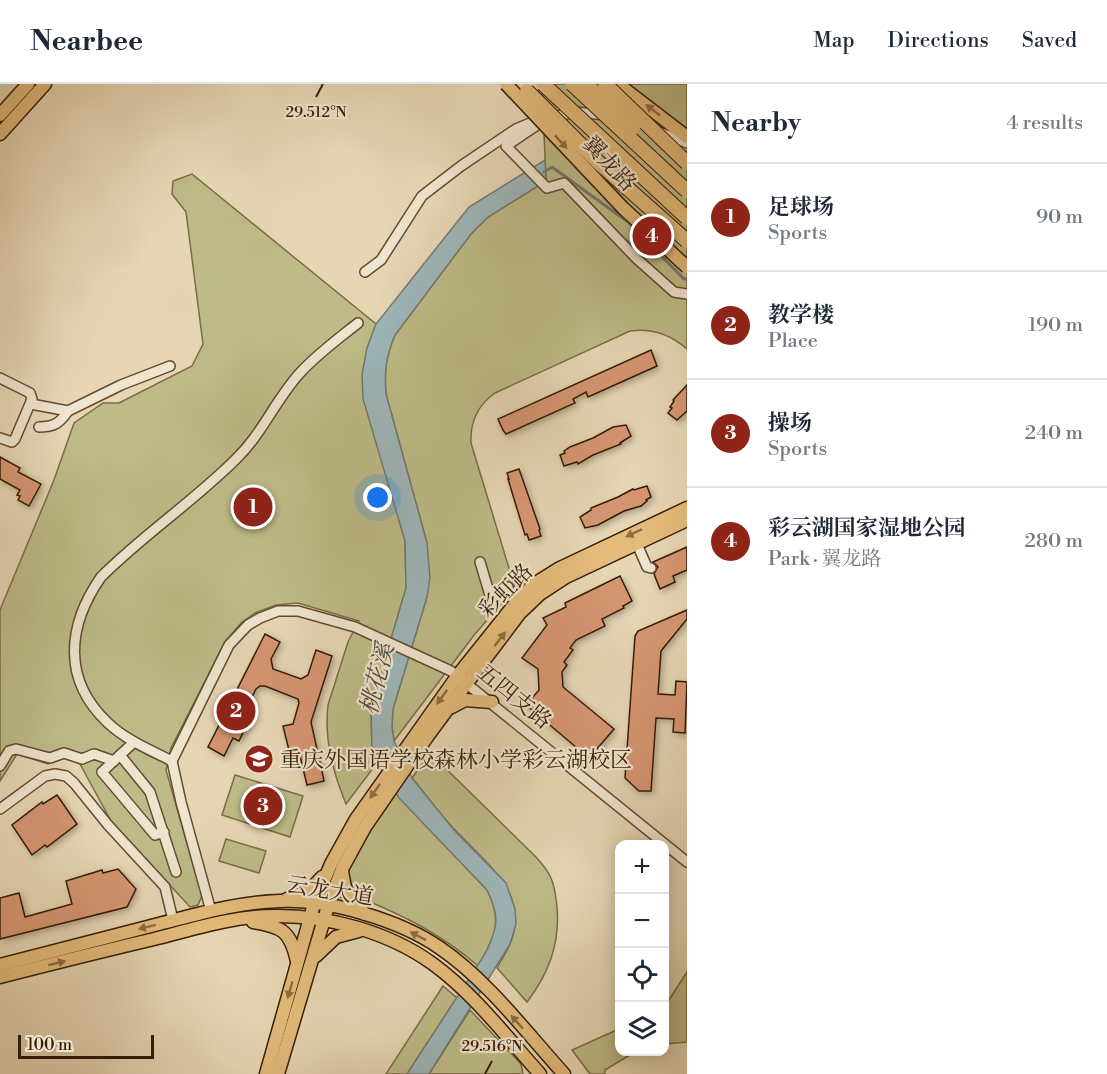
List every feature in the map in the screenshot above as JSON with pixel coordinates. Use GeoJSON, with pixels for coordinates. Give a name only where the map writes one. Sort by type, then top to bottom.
{"type":"FeatureCollection","features":[{"type":"Feature","properties":{"kind":"highway","name":"翼龙路"},"geometry":{"type":"LineString","coordinates":[[543,84],[687,218]]}},
{"type":"Feature","properties":{"kind":"highway","name":"翼龙路"},"geometry":{"type":"LineString","coordinates":[[572,84],[687,191]]}},
{"type":"Feature","properties":{"kind":"highway"},"geometry":{"type":"LineString","coordinates":[[586,84],[687,179]]}},
{"type":"Feature","properties":{"kind":"highway"},"geometry":{"type":"LineString","coordinates":[[605,84],[687,163]]}},
{"type":"Feature","properties":{"kind":"highway"},"geometry":{"type":"LineString","coordinates":[[667,200],[526,92],[599,163],[687,241]]}},
{"type":"Feature","properties":{"kind":"main road"},"geometry":{"type":"LineString","coordinates":[[0,115],[28,84]]}},
{"type":"Feature","properties":{"kind":"main road","name":"翼龙路"},"geometry":{"type":"LineString","coordinates":[[506,84],[623,208],[687,267]]}},
{"type":"Feature","properties":{"kind":"main road"},"geometry":{"type":"LineString","coordinates":[[618,84],[687,137]]}},
{"type":"Feature","properties":{"kind":"main road"},"geometry":{"type":"LineString","coordinates":[[0,134],[42,85]]}},
{"type":"Feature","properties":{"kind":"main road","name":"彩虹路"},"geometry":{"type":"LineString","coordinates":[[423,732],[459,676],[514,605],[534,584],[558,569],[687,508]]}},
{"type":"Feature","properties":{"kind":"main road","name":"彩虹路"},"geometry":{"type":"LineString","coordinates":[[423,732],[446,711],[459,676],[540,594],[566,577],[687,520]]}},
{"type":"Feature","properties":{"kind":"main road"},"geometry":{"type":"LineString","coordinates":[[446,711],[465,700],[492,702]]}},
{"type":"Feature","properties":{"kind":"main road"},"geometry":{"type":"LineString","coordinates":[[267,1074],[315,904],[361,823],[423,732]]}},
{"type":"Feature","properties":{"kind":"main road"},"geometry":{"type":"LineString","coordinates":[[281,901],[309,891],[337,866]]}},
{"type":"Feature","properties":{"kind":"main road"},"geometry":{"type":"LineString","coordinates":[[278,1074],[324,921],[337,866]]}},
{"type":"Feature","properties":{"kind":"main road"},"geometry":{"type":"LineString","coordinates":[[337,866],[346,892],[365,914]]}},
{"type":"Feature","properties":{"kind":"main road","name":"云龙大道"},"geometry":{"type":"LineString","coordinates":[[0,965],[211,911],[281,901],[328,906],[365,914],[416,934],[439,947],[466,968],[499,1001],[564,1074]]}},
{"type":"Feature","properties":{"kind":"main road","name":"云龙大道"},"geometry":{"type":"LineString","coordinates":[[0,977],[215,923],[274,916],[310,918],[363,930],[430,962],[457,983],[540,1074]]}},
{"type":"Feature","properties":{"kind":"main road"},"geometry":{"type":"LineString","coordinates":[[237,920],[276,926],[286,932],[293,944],[298,962]]}},
{"type":"Feature","properties":{"kind":"main road"},"geometry":{"type":"LineString","coordinates":[[313,959],[325,945],[336,937],[363,930]]}},
{"type":"Feature","properties":{"kind":"street"},"geometry":{"type":"LineString","coordinates":[[365,272],[381,260],[422,196],[516,129],[535,121],[575,112],[622,116],[687,143]]}},
{"type":"Feature","properties":{"kind":"street"},"geometry":{"type":"LineString","coordinates":[[547,118],[506,146],[546,188],[564,183],[637,259],[674,291],[687,294]]}},
{"type":"Feature","properties":{"kind":"street"},"geometry":{"type":"LineString","coordinates":[[211,911],[172,761],[134,742],[108,724],[90,702],[80,681],[74,659],[74,639],[79,615],[88,595],[101,577],[237,459],[258,435],[281,397],[299,374],[358,322]]}},
{"type":"Feature","properties":{"kind":"street"},"geometry":{"type":"LineString","coordinates":[[39,428],[51,427],[60,422],[68,411],[121,385],[170,366]]}},
{"type":"Feature","properties":{"kind":"street"},"geometry":{"type":"LineString","coordinates":[[0,378],[30,393],[33,399],[15,439],[12,442],[0,438]]}},
{"type":"Feature","properties":{"kind":"street"},"geometry":{"type":"LineString","coordinates":[[31,404],[68,411]]}},
{"type":"Feature","properties":{"kind":"street"},"geometry":{"type":"LineString","coordinates":[[637,544],[647,567],[651,568]]}},
{"type":"Feature","properties":{"kind":"street"},"geometry":{"type":"LineString","coordinates":[[480,562],[489,592],[507,584],[514,605]]}},
{"type":"Feature","properties":{"kind":"street","name":"五四支路"},"geometry":{"type":"LineString","coordinates":[[172,761],[229,645],[244,628],[260,618],[278,611],[298,611],[361,629],[459,676],[687,862]]}},
{"type":"Feature","properties":{"kind":"street"},"geometry":{"type":"LineString","coordinates":[[134,742],[102,772],[155,835],[164,832]]}},
{"type":"Feature","properties":{"kind":"street"},"geometry":{"type":"LineString","coordinates":[[0,766],[9,751],[16,749],[50,758],[64,753],[82,759],[94,754],[117,758],[150,792],[176,872]]}},
{"type":"Feature","properties":{"kind":"street"},"geometry":{"type":"LineString","coordinates":[[0,809],[45,776],[55,774],[66,776],[165,887],[173,920]]}},
{"type":"Feature","properties":{"kind":"shaded area"},"geometry":{"type":"Polygon","coordinates":[[[542,84],[687,84],[687,349],[660,334],[630,331],[495,393],[484,403],[474,421],[471,443],[515,588],[475,634],[394,741],[393,709],[427,597],[427,543],[386,394],[388,357],[395,335],[471,234],[488,217],[546,181],[542,84]]]}},
{"type":"Feature","properties":{"kind":"shaded area"},"geometry":{"type":"Polygon","coordinates":[[[192,174],[376,324],[367,348],[405,541],[406,588],[371,707],[372,750],[377,763],[346,804],[331,756],[327,718],[328,705],[348,642],[359,621],[298,603],[276,605],[255,613],[241,623],[225,642],[171,748],[166,770],[202,896],[198,905],[190,907],[111,821],[80,764],[65,757],[48,764],[17,754],[0,781],[0,610],[54,480],[74,423],[103,403],[119,403],[192,366],[203,344],[186,212],[172,194],[173,181],[192,174]]]}},
{"type":"Feature","properties":{"kind":"shaded area"},"geometry":{"type":"Polygon","coordinates":[[[430,753],[536,857],[546,868],[552,880],[557,907],[555,946],[547,969],[527,1002],[497,968],[509,947],[515,927],[515,911],[511,896],[494,871],[447,822],[412,778],[430,753]]]}},
{"type":"Feature","properties":{"kind":"shaded area"},"geometry":{"type":"Polygon","coordinates":[[[235,775],[303,796],[290,837],[222,815],[235,775]]]}},
{"type":"Feature","properties":{"kind":"shaded area"},"geometry":{"type":"Polygon","coordinates":[[[396,793],[487,890],[495,911],[495,929],[478,966],[464,954],[420,926],[356,896],[347,874],[371,830],[396,793]]]}},
{"type":"Feature","properties":{"kind":"shaded area"},"geometry":{"type":"Polygon","coordinates":[[[226,839],[266,851],[259,873],[219,861],[226,839]]]}},
{"type":"Feature","properties":{"kind":"shaded area"},"geometry":{"type":"Polygon","coordinates":[[[687,972],[687,1042],[669,1044],[669,1000],[687,972]]]}},
{"type":"Feature","properties":{"kind":"shaded area"},"geometry":{"type":"Polygon","coordinates":[[[443,986],[457,998],[407,1074],[386,1074],[443,986]]]}},
{"type":"Feature","properties":{"kind":"shaded area"},"geometry":{"type":"Polygon","coordinates":[[[470,1010],[521,1064],[523,1074],[429,1074],[470,1010]]]}},
{"type":"Feature","properties":{"kind":"shaded area"},"geometry":{"type":"Polygon","coordinates":[[[615,1031],[615,1056],[628,1056],[605,1070],[605,1074],[590,1074],[572,1050],[615,1031]]]}},
{"type":"Feature","properties":{"kind":"water"},"geometry":{"type":"Polygon","coordinates":[[[545,160],[546,181],[488,217],[471,234],[395,335],[386,364],[386,394],[427,543],[430,578],[427,597],[393,709],[394,741],[412,778],[454,830],[506,883],[515,909],[516,924],[510,944],[429,1074],[407,1074],[485,954],[493,937],[496,915],[487,890],[399,798],[377,763],[372,750],[371,707],[406,588],[405,541],[363,399],[362,374],[367,348],[376,324],[469,207],[545,160]]]}},
{"type":"Feature","properties":{"kind":"building"},"geometry":{"type":"Polygon","coordinates":[[[651,350],[657,366],[588,397],[586,392],[573,399],[575,403],[506,434],[503,430],[498,419],[651,350]]]}},
{"type":"Feature","properties":{"kind":"building"},"geometry":{"type":"Polygon","coordinates":[[[687,385],[687,411],[677,420],[668,413],[672,408],[670,407],[673,400],[687,385]]]}},
{"type":"Feature","properties":{"kind":"building"},"geometry":{"type":"Polygon","coordinates":[[[626,425],[631,436],[621,444],[593,455],[578,464],[577,462],[564,466],[560,455],[570,447],[613,427],[626,425]]]}},
{"type":"Feature","properties":{"kind":"building"},"geometry":{"type":"Polygon","coordinates":[[[0,457],[20,468],[18,472],[41,484],[29,506],[18,500],[20,496],[17,495],[20,490],[0,479],[0,457]]]}},
{"type":"Feature","properties":{"kind":"building"},"geometry":{"type":"Polygon","coordinates":[[[519,469],[541,536],[529,540],[527,534],[525,535],[507,473],[519,469]]]}},
{"type":"Feature","properties":{"kind":"building"},"geometry":{"type":"Polygon","coordinates":[[[647,486],[651,497],[641,506],[624,511],[598,525],[585,528],[580,517],[591,508],[633,489],[647,486]]]}},
{"type":"Feature","properties":{"kind":"building"},"geometry":{"type":"Polygon","coordinates":[[[687,547],[687,570],[673,576],[675,582],[660,589],[654,574],[658,567],[653,562],[687,547]]]}},
{"type":"Feature","properties":{"kind":"building"},"geometry":{"type":"Polygon","coordinates":[[[620,576],[632,601],[623,606],[624,608],[602,619],[605,626],[576,640],[570,648],[573,650],[564,662],[567,665],[562,672],[563,687],[614,729],[589,758],[526,705],[539,690],[538,669],[522,658],[547,625],[543,618],[566,607],[565,603],[620,576]]]}},
{"type":"Feature","properties":{"kind":"building"},"geometry":{"type":"Polygon","coordinates":[[[687,610],[687,619],[661,651],[658,694],[675,695],[676,681],[687,682],[685,733],[673,732],[674,719],[656,718],[651,791],[639,791],[625,778],[635,636],[638,631],[687,610]]]}},
{"type":"Feature","properties":{"kind":"building"},"geometry":{"type":"Polygon","coordinates":[[[265,634],[280,642],[271,659],[273,669],[301,679],[308,675],[316,650],[332,656],[311,722],[324,781],[307,785],[299,752],[290,754],[283,726],[293,724],[298,699],[265,686],[256,689],[241,719],[248,722],[239,741],[233,738],[224,756],[208,747],[265,634]]]}},
{"type":"Feature","properties":{"kind":"building"},"geometry":{"type":"Polygon","coordinates":[[[57,795],[77,824],[47,847],[45,845],[32,855],[12,825],[42,802],[43,804],[57,795]]]}},
{"type":"Feature","properties":{"kind":"building"},"geometry":{"type":"Polygon","coordinates":[[[118,869],[136,889],[127,907],[0,939],[0,898],[19,893],[25,917],[72,904],[66,881],[102,870],[103,873],[118,869]]]}},
{"type":"Feature","properties":{"kind":"waterway"},"geometry":{"type":"LineString","coordinates":[[544,172],[552,167],[628,222],[684,279],[687,279]]}},
{"type":"Feature","properties":{"kind":"place","name":"彩云湖国家湿地公园"},"geometry":{"type":"Point","coordinates":[652,236]}},
{"type":"Feature","properties":{"kind":"place","name":"足球场"},"geometry":{"type":"Point","coordinates":[253,507]}},
{"type":"Feature","properties":{"kind":"place","name":"教学楼"},"geometry":{"type":"Point","coordinates":[236,711]}},
{"type":"Feature","properties":{"kind":"place","name":"重庆外国语学校森林小学彩云湖校区"},"geometry":{"type":"Point","coordinates":[259,759]}},
{"type":"Feature","properties":{"kind":"place","name":"操场"},"geometry":{"type":"Point","coordinates":[263,806]}},
{"type":"Feature","properties":{"kind":"water label","name":"桃花溪"},"geometry":{"type":"Point","coordinates":[377,679]}}]}
